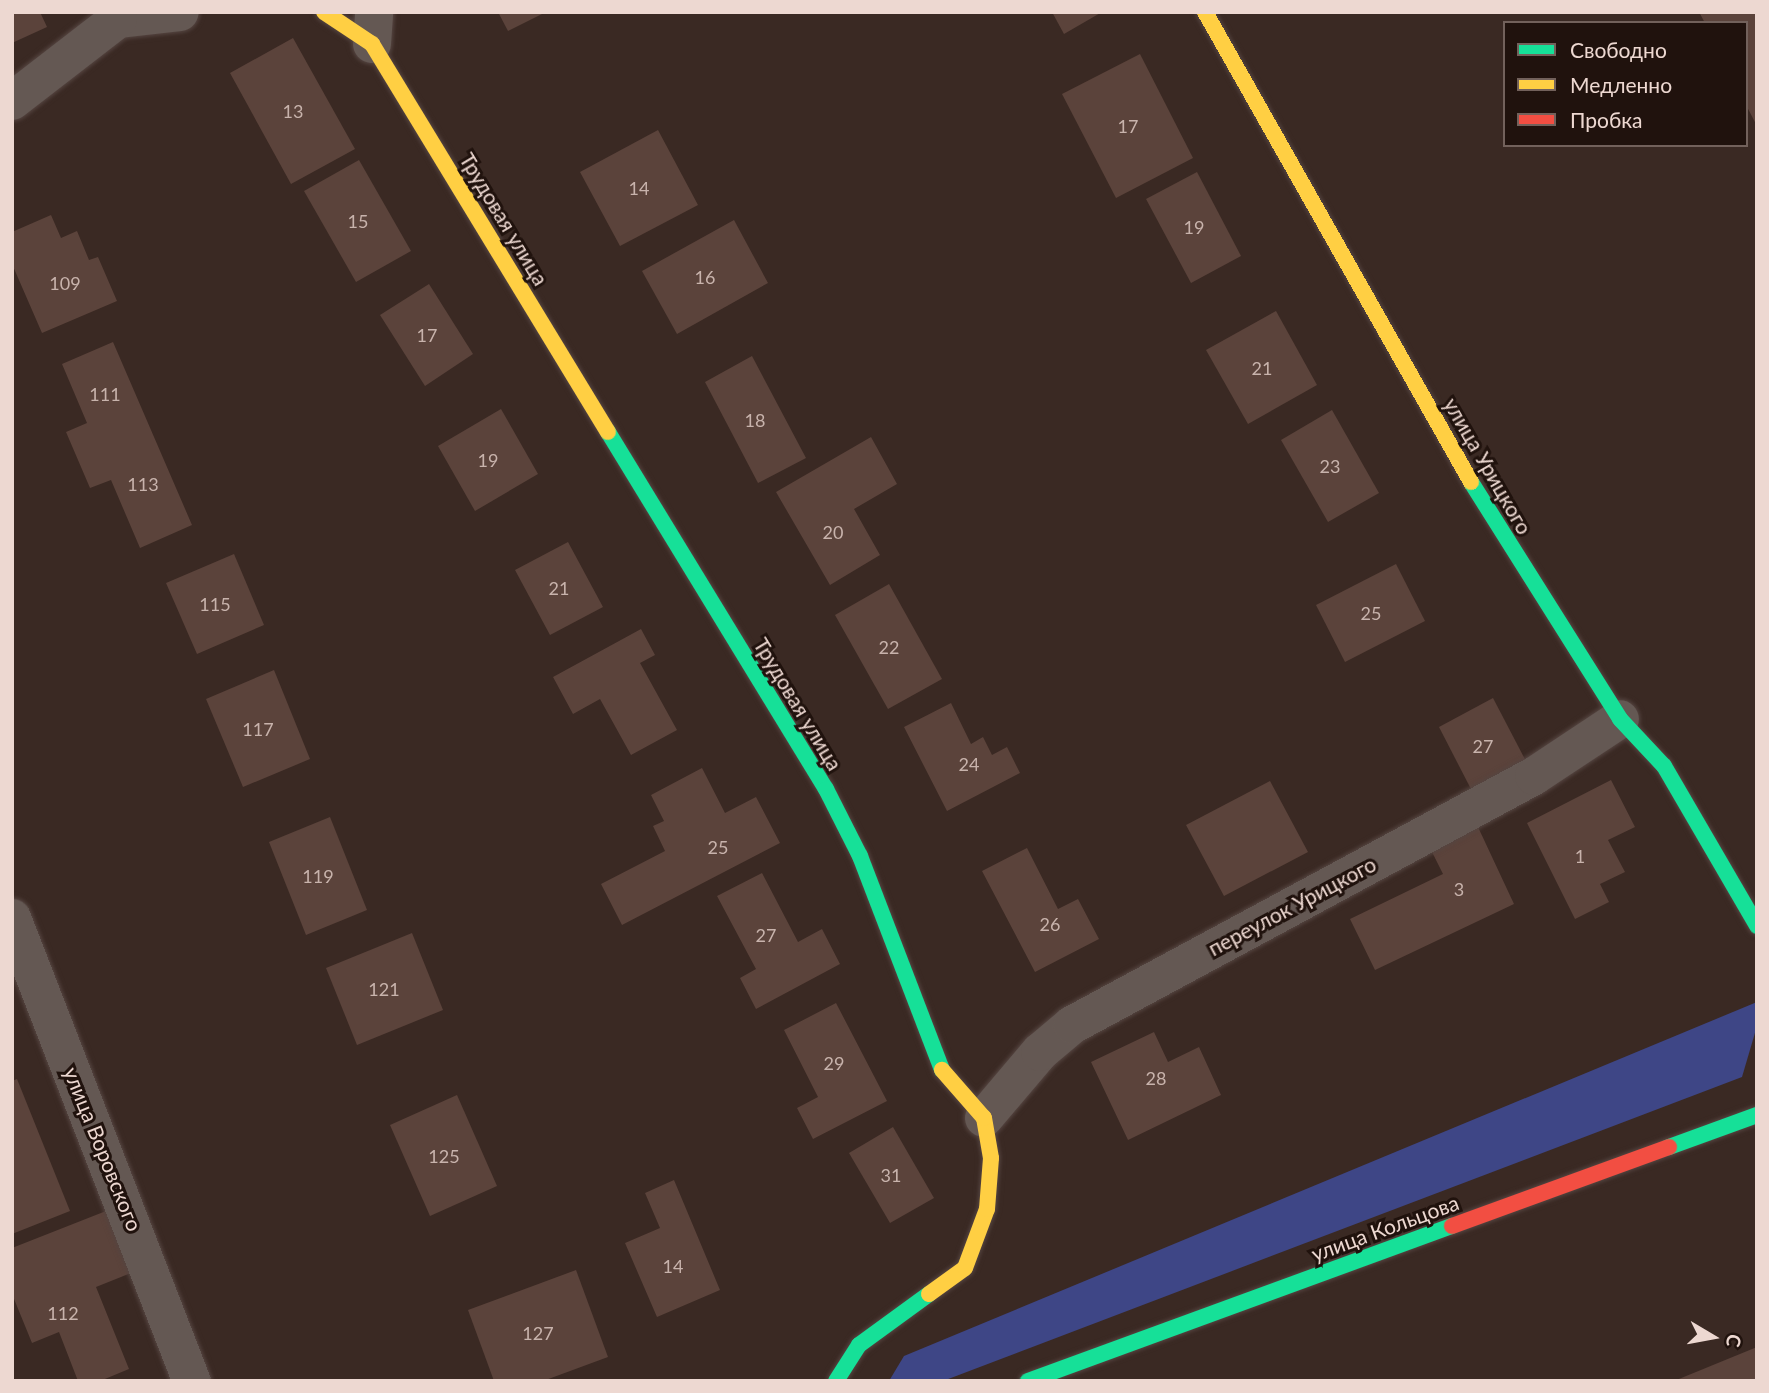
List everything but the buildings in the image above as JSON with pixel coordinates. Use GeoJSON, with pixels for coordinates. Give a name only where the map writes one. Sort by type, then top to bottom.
{"type":"FeatureCollection","features":[{"type":"Feature","properties":{"kind":"street"},"geometry":{"type":"LineString","coordinates":[[12,101],[116,16],[180,12]]}},
{"type":"Feature","properties":{"kind":"street"},"geometry":{"type":"LineString","coordinates":[[324,12],[373,28]]}},
{"type":"Feature","properties":{"kind":"street","name":"улица Урицкого"},"geometry":{"type":"LineString","coordinates":[[1205,12],[1482,502],[1620,719],[1664,766],[1757,926]]}},
{"type":"Feature","properties":{"kind":"street","name":"Трудовая улица"},"geometry":{"type":"LineString","coordinates":[[373,28],[826,789],[860,856],[940,1068],[984,1118]]}},
{"type":"Feature","properties":{"kind":"street","name":"переулок Урицкого"},"geometry":{"type":"LineString","coordinates":[[984,1118],[1040,1052],[1072,1026],[1534,776],[1620,719]]}},
{"type":"Feature","properties":{"kind":"street","name":"улица Воровского"},"geometry":{"type":"LineString","coordinates":[[12,918],[192,1381]]}},
{"type":"Feature","properties":{"kind":"street","name":"улица Кольцова"},"geometry":{"type":"LineString","coordinates":[[1028,1381],[1757,1115]]}},
{"type":"Feature","properties":{"kind":"street"},"geometry":{"type":"LineString","coordinates":[[836,1381],[859,1345],[965,1268],[987,1209],[991,1158],[984,1118]]}},
{"type":"Feature","properties":{"kind":"shaded area"},"geometry":{"type":"Polygon","coordinates":[[[1757,1002],[1757,1026],[1742,1077],[943,1381],[889,1381],[904,1356],[1757,1002]]]}},
{"type":"Feature","properties":{"kind":"traffic: fast"},"geometry":{"type":"LineString","coordinates":[[608,432],[826,789],[860,856],[942,1070]]}},
{"type":"Feature","properties":{"kind":"traffic: fast"},"geometry":{"type":"LineString","coordinates":[[1471,482],[1620,719],[1664,766],[1757,926]]}},
{"type":"Feature","properties":{"kind":"traffic: fast"},"geometry":{"type":"LineString","coordinates":[[1669,1147],[1757,1115]]}},
{"type":"Feature","properties":{"kind":"traffic: fast"},"geometry":{"type":"LineString","coordinates":[[1028,1381],[1452,1226]]}},
{"type":"Feature","properties":{"kind":"traffic: fast"},"geometry":{"type":"LineString","coordinates":[[836,1381],[859,1345],[929,1294]]}},
{"type":"Feature","properties":{"kind":"traffic: slow"},"geometry":{"type":"LineString","coordinates":[[324,12],[372,44],[608,432]]}},
{"type":"Feature","properties":{"kind":"traffic: slow"},"geometry":{"type":"LineString","coordinates":[[1205,12],[1471,482]]}},
{"type":"Feature","properties":{"kind":"traffic: slow"},"geometry":{"type":"LineString","coordinates":[[929,1294],[965,1268],[987,1209],[991,1158],[984,1118],[942,1070]]}},
{"type":"Feature","properties":{"kind":"traffic: jam"},"geometry":{"type":"LineString","coordinates":[[1452,1226],[1669,1147]]}}]}
